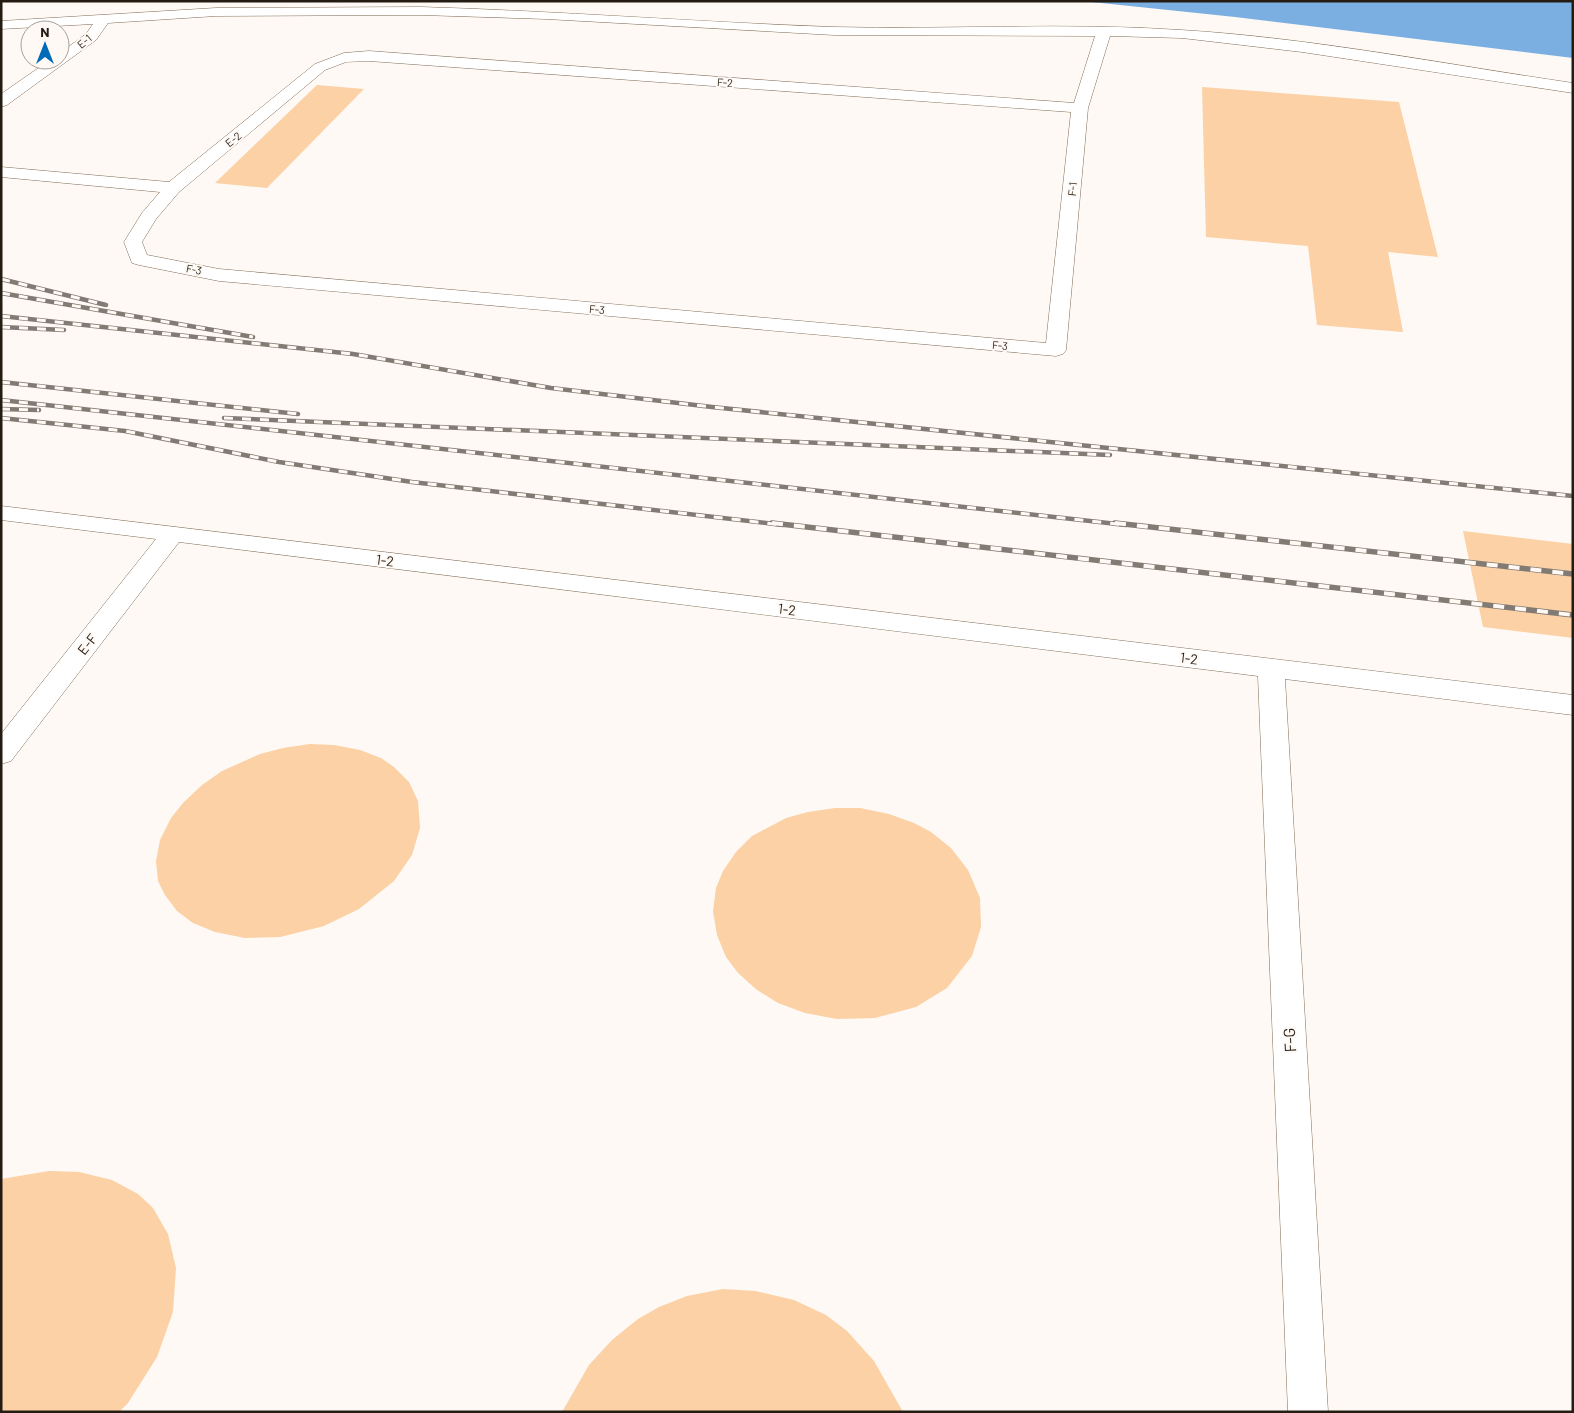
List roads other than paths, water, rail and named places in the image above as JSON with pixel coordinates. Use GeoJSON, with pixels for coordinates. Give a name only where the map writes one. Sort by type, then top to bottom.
{"type":"FeatureCollection","features":[{"type":"Feature","properties":{"kind":"lane"},"geometry":{"type":"LineString","coordinates":[[1,25],[216,12],[420,11],[536,15],[834,31],[1104,31],[1182,34],[1266,42],[1573,88]]}},
{"type":"Feature","properties":{"kind":"lane","name":"E-1"},"geometry":{"type":"LineString","coordinates":[[70,53],[91,38],[104,18]]}},
{"type":"Feature","properties":{"kind":"lane","name":"F-1"},"geometry":{"type":"LineString","coordinates":[[1056,350],[1080,108],[1104,31]]}},
{"type":"Feature","properties":{"kind":"lane","name":"F-2"},"geometry":{"type":"LineString","coordinates":[[369,56],[1080,108]]}},
{"type":"Feature","properties":{"kind":"lane","name":"E-2"},"geometry":{"type":"LineString","coordinates":[[139,258],[132,242],[148,216],[173,188],[320,66],[344,58],[369,56]]}},
{"type":"Feature","properties":{"kind":"lane","name":"E-1"},"geometry":{"type":"LineString","coordinates":[[1,102],[46,70]]}},
{"type":"Feature","properties":{"kind":"lane"},"geometry":{"type":"LineString","coordinates":[[1,172],[173,188]]}},
{"type":"Feature","properties":{"kind":"lane","name":"F-3"},"geometry":{"type":"LineString","coordinates":[[139,258],[219,274],[1056,350]]}},
{"type":"Feature","properties":{"kind":"lane","name":"1-2"},"geometry":{"type":"LineString","coordinates":[[1,513],[1573,705]]}},
{"type":"Feature","properties":{"kind":"lane","name":"E-F"},"geometry":{"type":"LineString","coordinates":[[1,754],[174,534]]}},
{"type":"Feature","properties":{"kind":"lane","name":"F-G"},"geometry":{"type":"LineString","coordinates":[[1271,668],[1308,1412]]}},
{"type":"Feature","properties":{"kind":"water"},"geometry":{"type":"Polygon","coordinates":[[[1082,1],[1573,1],[1573,58],[1235,17],[1082,1]]]}},
{"type":"Feature","properties":{"kind":"railway"},"geometry":{"type":"LineString","coordinates":[[1,279],[106,305]]}},
{"type":"Feature","properties":{"kind":"railway"},"geometry":{"type":"LineString","coordinates":[[1,293],[253,337]]}},
{"type":"Feature","properties":{"kind":"railway"},"geometry":{"type":"LineString","coordinates":[[1,316],[353,354],[551,388],[712,407],[1573,496]]}},
{"type":"Feature","properties":{"kind":"railway"},"geometry":{"type":"LineString","coordinates":[[1,327],[64,330]]}},
{"type":"Feature","properties":{"kind":"railway"},"geometry":{"type":"LineString","coordinates":[[1,382],[298,414]]}},
{"type":"Feature","properties":{"kind":"railway"},"geometry":{"type":"LineString","coordinates":[[1,400],[1126,525]]}},
{"type":"Feature","properties":{"kind":"railway"},"geometry":{"type":"LineString","coordinates":[[1,409],[39,410]]}},
{"type":"Feature","properties":{"kind":"railway"},"geometry":{"type":"LineString","coordinates":[[1,418],[125,431],[279,462],[412,482],[783,525]]}},
{"type":"Feature","properties":{"kind":"railway"},"geometry":{"type":"LineString","coordinates":[[224,418],[1110,455]]}},
{"type":"Feature","properties":{"kind":"railway"},"geometry":{"type":"LineString","coordinates":[[772,523],[1573,615]]}},
{"type":"Feature","properties":{"kind":"railway"},"geometry":{"type":"LineString","coordinates":[[1115,523],[1573,574]]}}]}
